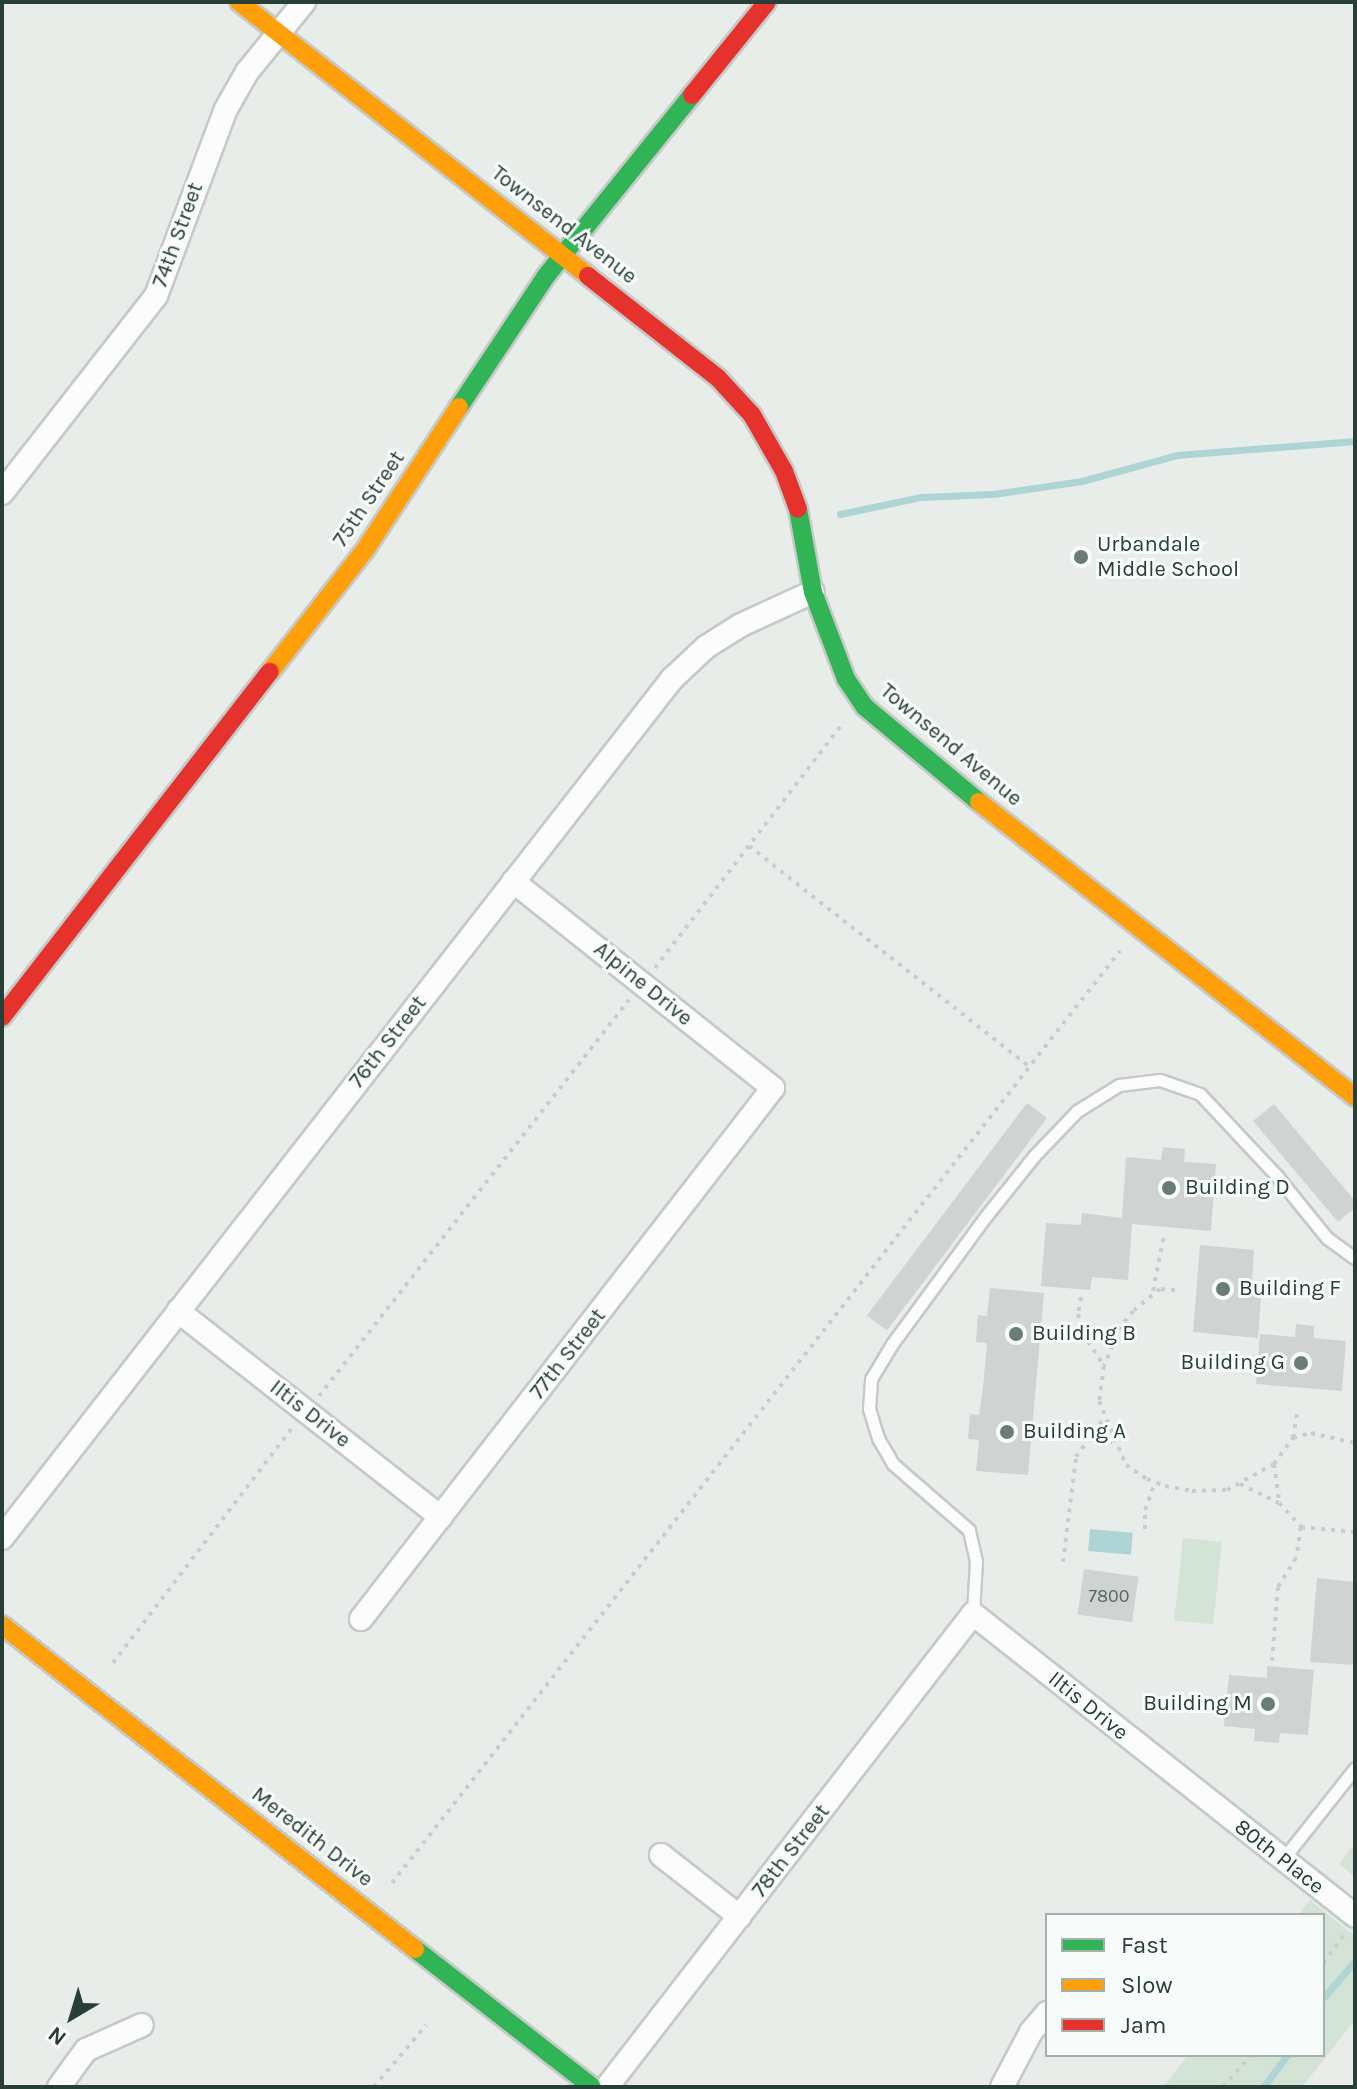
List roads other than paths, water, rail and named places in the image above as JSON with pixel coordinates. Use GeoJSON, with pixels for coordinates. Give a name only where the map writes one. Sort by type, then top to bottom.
{"type":"FeatureCollection","features":[{"type":"Feature","properties":{"kind":"street","name":"Townsend Avenue"},"geometry":{"type":"LineString","coordinates":[[239,2],[564,254],[718,378],[752,415],[770,442],[789,484],[802,521],[813,592],[846,679],[861,701],[939,771],[1355,1097]]}},
{"type":"Feature","properties":{"kind":"street","name":"74th Street"},"geometry":{"type":"LineString","coordinates":[[2,493],[156,296],[226,109],[247,72],[304,2]]}},
{"type":"Feature","properties":{"kind":"street","name":"75th Street"},"geometry":{"type":"LineString","coordinates":[[2,1017],[365,550],[564,254],[767,2]]}},
{"type":"Feature","properties":{"kind":"street","name":"76th Street"},"geometry":{"type":"LineString","coordinates":[[2,1538],[672,679],[706,647],[741,625],[813,592]]}},
{"type":"Feature","properties":{"kind":"street","name":"Alpine Drive"},"geometry":{"type":"LineString","coordinates":[[513,881],[773,1088]]}},
{"type":"Feature","properties":{"kind":"street","name":"77th Street"},"geometry":{"type":"LineString","coordinates":[[361,1619],[773,1088]]}},
{"type":"Feature","properties":{"kind":"street","name":"Iltis Drive"},"geometry":{"type":"LineString","coordinates":[[178,1311],[441,1517]]}},
{"type":"Feature","properties":{"kind":"street","name":"Iltis Drive"},"geometry":{"type":"LineString","coordinates":[[973,1614],[1204,1798]]}},
{"type":"Feature","properties":{"kind":"street","name":"78th Street"},"geometry":{"type":"LineString","coordinates":[[607,2087],[973,1614]]}},
{"type":"Feature","properties":{"kind":"street","name":"Meredith Drive"},"geometry":{"type":"LineString","coordinates":[[2,1625],[592,2087]]}},
{"type":"Feature","properties":{"kind":"street","name":"80th Place"},"geometry":{"type":"LineString","coordinates":[[1204,1798],[1283,1859],[1351,1923]]}},
{"type":"Feature","properties":{"kind":"street"},"geometry":{"type":"LineString","coordinates":[[661,1855],[740,1917]]}},
{"type":"Feature","properties":{"kind":"street"},"geometry":{"type":"LineString","coordinates":[[1002,2087],[1031,2032],[1045,2015]]}},
{"type":"Feature","properties":{"kind":"street"},"geometry":{"type":"LineString","coordinates":[[59,2087],[86,2050],[142,2025]]}},
{"type":"Feature","properties":{"kind":"lane"},"geometry":{"type":"LineString","coordinates":[[973,1614],[976,1561],[969,1530],[893,1464],[878,1438],[869,1409],[871,1379],[892,1344],[986,1216],[1034,1156],[1077,1111],[1119,1085],[1160,1080],[1200,1094],[1259,1156],[1327,1238],[1355,1258]]}},
{"type":"Feature","properties":{"kind":"lane"},"geometry":{"type":"LineString","coordinates":[[1283,1859],[1355,1768]]}},
{"type":"Feature","properties":{"kind":"water"},"geometry":{"type":"Polygon","coordinates":[[[1090,1529],[1133,1533],[1131,1555],[1088,1551],[1090,1529]]]}},
{"type":"Feature","properties":{"kind":"waterway"},"geometry":{"type":"LineString","coordinates":[[840,514],[921,497],[993,494],[1082,481],[1177,455],[1355,441]]}},
{"type":"Feature","properties":{"kind":"waterway"},"geometry":{"type":"LineString","coordinates":[[1325,1996],[1355,1961]]}},
{"type":"Feature","properties":{"kind":"waterway"},"geometry":{"type":"LineString","coordinates":[[1263,2087],[1286,2057]]}},
{"type":"Feature","properties":{"kind":"place","name":"Urbandale Middle School"},"geometry":{"type":"Point","coordinates":[1081,557]}},
{"type":"Feature","properties":{"kind":"place","name":"Building D"},"geometry":{"type":"Point","coordinates":[1169,1188]}},
{"type":"Feature","properties":{"kind":"place","name":"Building F"},"geometry":{"type":"Point","coordinates":[1223,1289]}},
{"type":"Feature","properties":{"kind":"place","name":"Building B"},"geometry":{"type":"Point","coordinates":[1016,1334]}},
{"type":"Feature","properties":{"kind":"place","name":"Building G"},"geometry":{"type":"Point","coordinates":[1301,1363]}},
{"type":"Feature","properties":{"kind":"place","name":"Building A"},"geometry":{"type":"Point","coordinates":[1007,1432]}},
{"type":"Feature","properties":{"kind":"place","name":"Building M"},"geometry":{"type":"Point","coordinates":[1268,1704]}}]}
